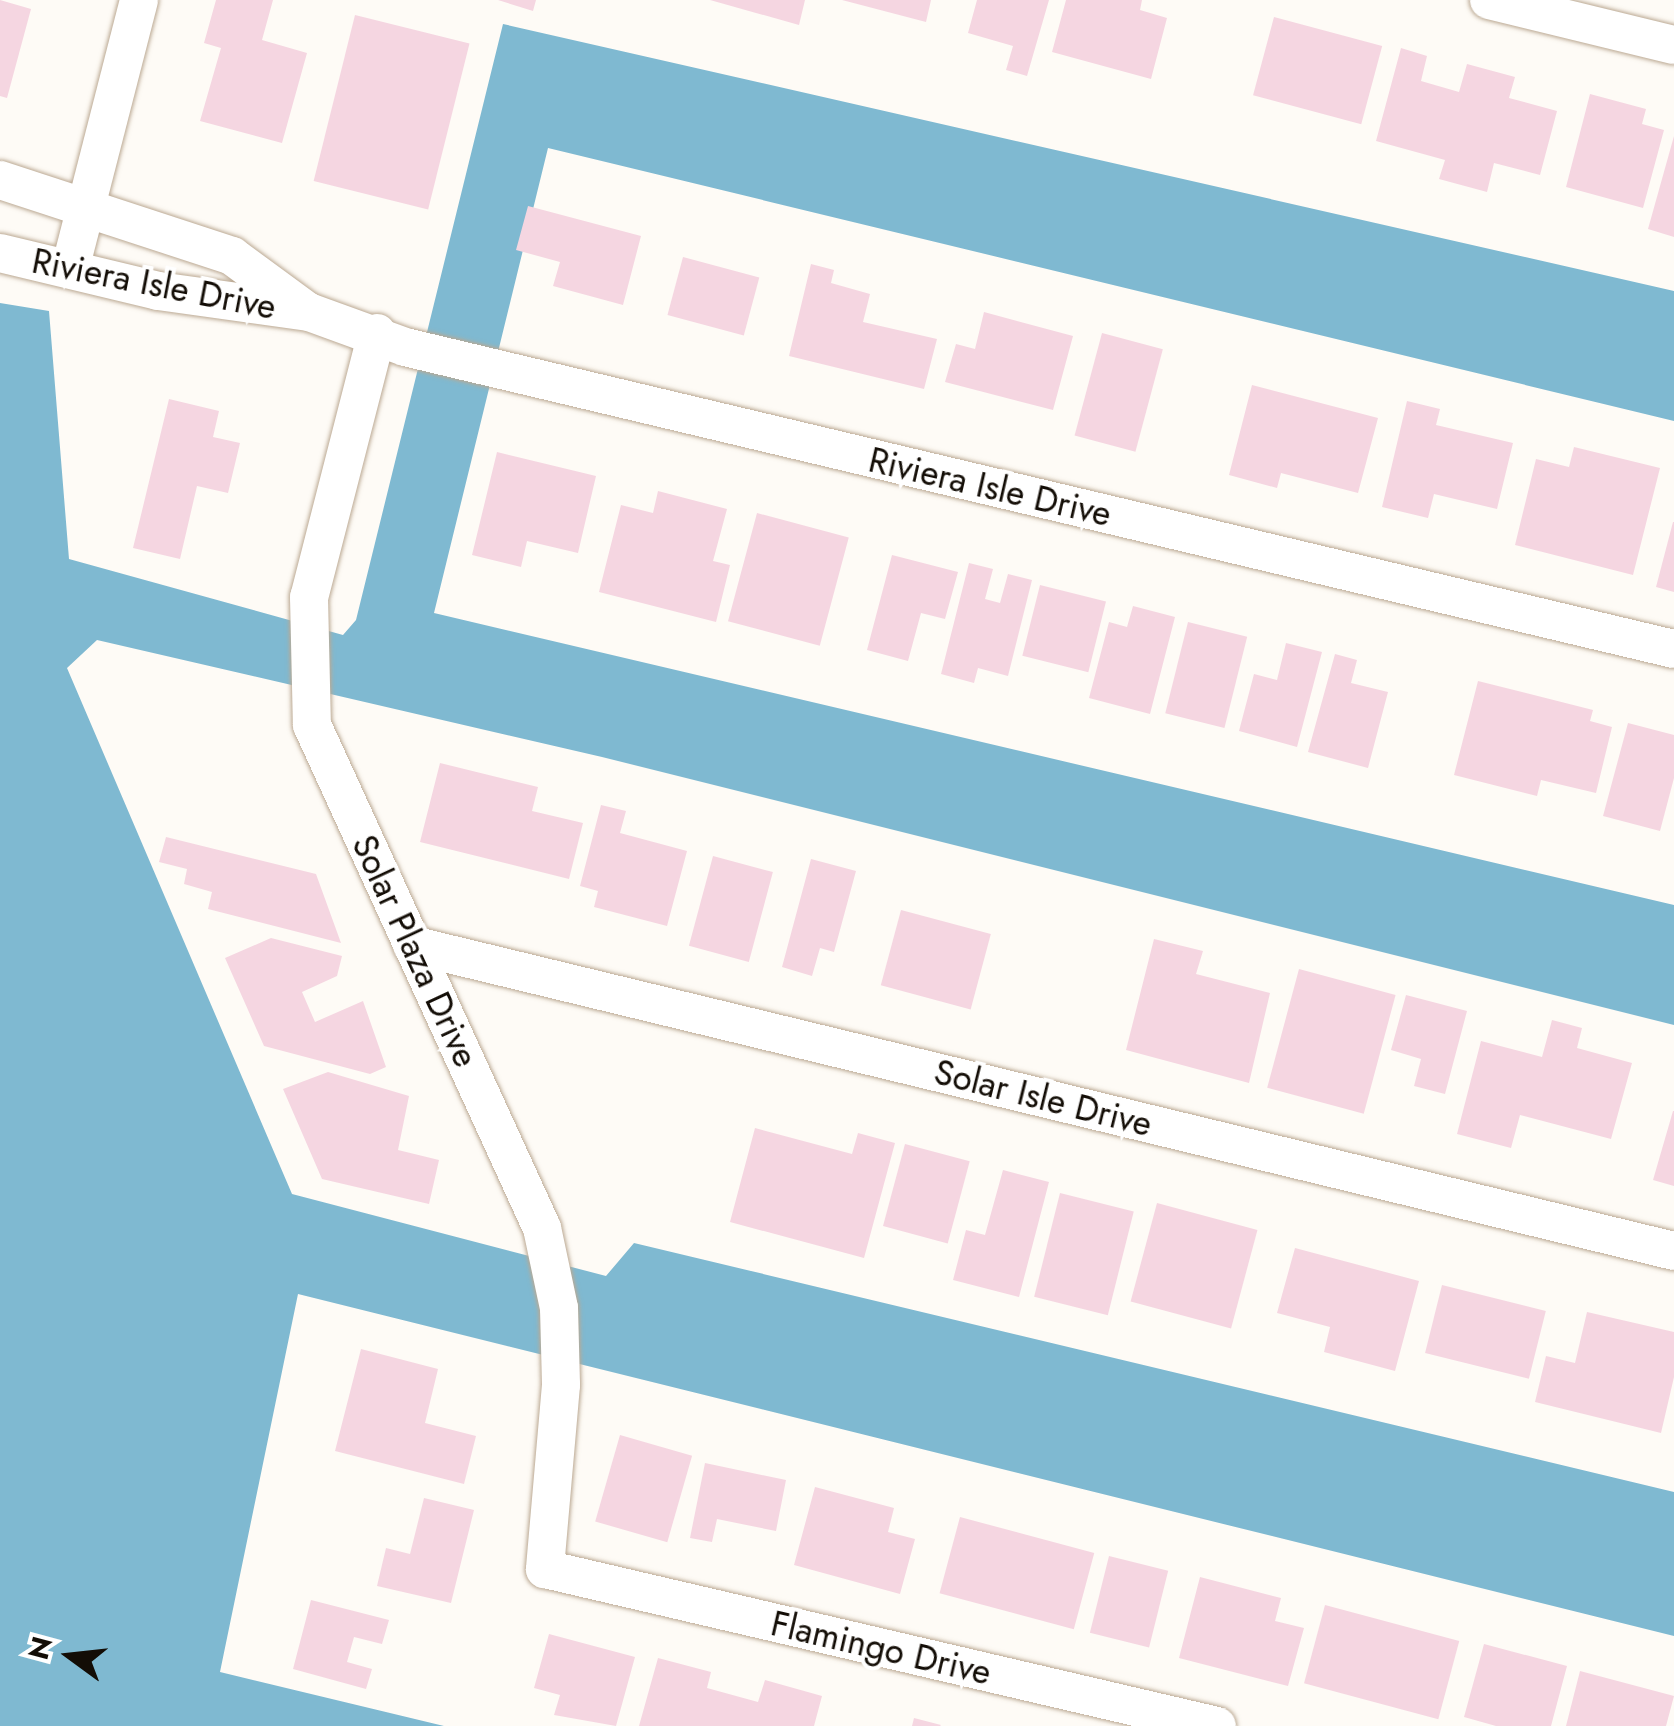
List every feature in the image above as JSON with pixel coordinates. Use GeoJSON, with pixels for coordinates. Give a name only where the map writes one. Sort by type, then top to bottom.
{"type":"FeatureCollection","features":[{"type":"Feature","properties":{"kind":"street"},"geometry":{"type":"LineString","coordinates":[[70,269],[139,0]]}},
{"type":"Feature","properties":{"kind":"street"},"geometry":{"type":"LineString","coordinates":[[1489,0],[1674,45]]}},
{"type":"Feature","properties":{"kind":"street","name":"Riviera Isle Drive"},"geometry":{"type":"LineString","coordinates":[[0,180],[88,204],[232,256],[309,312]]}},
{"type":"Feature","properties":{"kind":"street","name":"Riviera Isle Drive"},"geometry":{"type":"LineString","coordinates":[[0,253],[158,291],[309,312],[391,340],[520,375],[1674,650]]}},
{"type":"Feature","properties":{"kind":"street","name":"Solar Plaza Drive"},"geometry":{"type":"LineString","coordinates":[[391,340],[309,597],[312,725],[542,1228],[559,1308],[561,1386],[545,1569]]}},
{"type":"Feature","properties":{"kind":"street","name":"Solar Isle Drive"},"geometry":{"type":"LineString","coordinates":[[412,945],[1674,1251]]}},
{"type":"Feature","properties":{"kind":"street","name":"Flamingo Drive"},"geometry":{"type":"LineString","coordinates":[[545,1569],[1217,1726]]}},
{"type":"Feature","properties":{"kind":"water"},"geometry":{"type":"Polygon","coordinates":[[[503,24],[1674,291],[1674,421],[548,148],[434,613],[1674,905],[1674,1025],[602,757],[97,640],[67,668],[292,1194],[606,1276],[634,1243],[1674,1492],[1674,1636],[298,1294],[220,1672],[444,1726],[0,1726],[0,303],[49,311],[69,559],[343,635],[356,620],[503,24]]]}},
{"type":"Feature","properties":{"kind":"building"},"geometry":{"type":"Polygon","coordinates":[[[0,0],[31,9],[7,98],[0,96],[0,0]]]}},
{"type":"Feature","properties":{"kind":"building"},"geometry":{"type":"Polygon","coordinates":[[[216,0],[273,0],[262,40],[307,53],[282,143],[200,121],[221,48],[204,43],[216,0]]]}},
{"type":"Feature","properties":{"kind":"building"},"geometry":{"type":"Polygon","coordinates":[[[498,0],[536,0],[533,11],[498,0]]]}},
{"type":"Feature","properties":{"kind":"building"},"geometry":{"type":"Polygon","coordinates":[[[710,0],[805,0],[799,25],[710,0]]]}},
{"type":"Feature","properties":{"kind":"building"},"geometry":{"type":"Polygon","coordinates":[[[842,0],[931,0],[926,22],[842,0]]]}},
{"type":"Feature","properties":{"kind":"building"},"geometry":{"type":"Polygon","coordinates":[[[977,0],[1049,0],[1027,76],[1006,70],[1013,46],[968,33],[977,0]]]}},
{"type":"Feature","properties":{"kind":"building"},"geometry":{"type":"Polygon","coordinates":[[[1066,0],[1142,0],[1140,10],[1167,18],[1151,79],[1052,52],[1066,0]]]}},
{"type":"Feature","properties":{"kind":"building"},"geometry":{"type":"Polygon","coordinates":[[[355,15],[469,44],[428,209],[314,181],[355,15]]]}},
{"type":"Feature","properties":{"kind":"building"},"geometry":{"type":"Polygon","coordinates":[[[1274,17],[1382,46],[1361,124],[1253,95],[1274,17]]]}},
{"type":"Feature","properties":{"kind":"building"},"geometry":{"type":"Polygon","coordinates":[[[1401,48],[1427,56],[1421,81],[1459,92],[1467,64],[1515,77],[1509,98],[1557,111],[1540,175],[1494,163],[1487,192],[1439,179],[1445,160],[1376,141],[1401,48]]]}},
{"type":"Feature","properties":{"kind":"building"},"geometry":{"type":"Polygon","coordinates":[[[1590,94],[1646,109],[1642,124],[1664,130],[1643,208],[1566,187],[1590,94]]]}},
{"type":"Feature","properties":{"kind":"building"},"geometry":{"type":"Polygon","coordinates":[[[1674,136],[1674,237],[1648,229],[1674,136]]]}},
{"type":"Feature","properties":{"kind":"building"},"geometry":{"type":"Polygon","coordinates":[[[528,206],[641,236],[623,305],[553,286],[560,262],[516,250],[528,206]]]}},
{"type":"Feature","properties":{"kind":"building"},"geometry":{"type":"Polygon","coordinates":[[[683,257],[759,277],[744,335],[667,315],[683,257]]]}},
{"type":"Feature","properties":{"kind":"building"},"geometry":{"type":"Polygon","coordinates":[[[811,264],[834,270],[831,283],[870,294],[863,322],[937,339],[924,389],[789,356],[811,264]]]}},
{"type":"Feature","properties":{"kind":"building"},"geometry":{"type":"Polygon","coordinates":[[[984,312],[1073,336],[1053,410],[945,382],[956,344],[975,349],[984,312]]]}},
{"type":"Feature","properties":{"kind":"building"},"geometry":{"type":"Polygon","coordinates":[[[1102,333],[1163,349],[1135,452],[1075,435],[1102,333]]]}},
{"type":"Feature","properties":{"kind":"building"},"geometry":{"type":"Polygon","coordinates":[[[1252,385],[1378,418],[1358,493],[1281,473],[1277,488],[1229,475],[1252,385]]]}},
{"type":"Feature","properties":{"kind":"building"},"geometry":{"type":"Polygon","coordinates":[[[169,399],[219,411],[213,437],[240,443],[228,493],[197,486],[180,559],[133,548],[169,399]]]}},
{"type":"Feature","properties":{"kind":"building"},"geometry":{"type":"Polygon","coordinates":[[[1407,401],[1440,409],[1436,425],[1513,443],[1497,509],[1434,494],[1428,518],[1382,507],[1407,401]]]}},
{"type":"Feature","properties":{"kind":"building"},"geometry":{"type":"Polygon","coordinates":[[[1574,447],[1660,468],[1633,575],[1515,545],[1536,459],[1569,467],[1574,447]]]}},
{"type":"Feature","properties":{"kind":"building"},"geometry":{"type":"Polygon","coordinates":[[[497,452],[596,476],[578,553],[527,541],[521,567],[472,555],[497,452]]]}},
{"type":"Feature","properties":{"kind":"building"},"geometry":{"type":"Polygon","coordinates":[[[658,491],[727,509],[713,561],[730,565],[716,622],[599,592],[621,505],[653,513],[658,491]]]}},
{"type":"Feature","properties":{"kind":"building"},"geometry":{"type":"Polygon","coordinates":[[[757,513],[849,538],[820,646],[728,621],[757,513]]]}},
{"type":"Feature","properties":{"kind":"building"},"geometry":{"type":"Polygon","coordinates":[[[1674,522],[1674,592],[1656,587],[1674,522]]]}},
{"type":"Feature","properties":{"kind":"building"},"geometry":{"type":"Polygon","coordinates":[[[892,555],[958,572],[945,619],[921,613],[908,661],[867,650],[892,555]]]}},
{"type":"Feature","properties":{"kind":"building"},"geometry":{"type":"Polygon","coordinates":[[[969,563],[993,569],[985,599],[1000,603],[1008,574],[1032,580],[1008,676],[978,668],[974,683],[941,674],[969,563]]]}},
{"type":"Feature","properties":{"kind":"building"},"geometry":{"type":"Polygon","coordinates":[[[1040,585],[1106,601],[1088,672],[1022,656],[1040,585]]]}},
{"type":"Feature","properties":{"kind":"building"},"geometry":{"type":"Polygon","coordinates":[[[1133,606],[1175,617],[1150,714],[1089,698],[1109,622],[1127,627],[1133,606]]]}},
{"type":"Feature","properties":{"kind":"building"},"geometry":{"type":"Polygon","coordinates":[[[1188,622],[1247,637],[1224,728],[1165,713],[1188,622]]]}},
{"type":"Feature","properties":{"kind":"building"},"geometry":{"type":"Polygon","coordinates":[[[1286,643],[1322,652],[1297,747],[1239,731],[1254,674],[1277,680],[1286,643]]]}},
{"type":"Feature","properties":{"kind":"building"},"geometry":{"type":"Polygon","coordinates":[[[1335,654],[1357,660],[1351,683],[1388,692],[1368,768],[1308,752],[1335,654]]]}},
{"type":"Feature","properties":{"kind":"building"},"geometry":{"type":"Polygon","coordinates":[[[1478,681],[1593,710],[1590,721],[1612,727],[1596,793],[1541,780],[1537,796],[1454,775],[1478,681]]]}},
{"type":"Feature","properties":{"kind":"building"},"geometry":{"type":"Polygon","coordinates":[[[1628,723],[1674,735],[1674,778],[1660,831],[1603,816],[1628,723]]]}},
{"type":"Feature","properties":{"kind":"building"},"geometry":{"type":"Polygon","coordinates":[[[440,763],[538,787],[532,811],[583,823],[569,879],[420,842],[440,763]]]}},
{"type":"Feature","properties":{"kind":"building"},"geometry":{"type":"Polygon","coordinates":[[[601,805],[626,811],[620,833],[687,851],[667,926],[594,907],[598,891],[580,886],[601,805]]]}},
{"type":"Feature","properties":{"kind":"building"},"geometry":{"type":"Polygon","coordinates":[[[166,837],[316,874],[341,943],[208,909],[212,892],[184,884],[187,869],[159,862],[166,837]]]}},
{"type":"Feature","properties":{"kind":"building"},"geometry":{"type":"Polygon","coordinates":[[[713,856],[773,872],[749,962],[689,946],[713,856]]]}},
{"type":"Feature","properties":{"kind":"building"},"geometry":{"type":"Polygon","coordinates":[[[811,859],[856,871],[834,952],[820,948],[812,976],[782,967],[811,859]]]}},
{"type":"Feature","properties":{"kind":"building"},"geometry":{"type":"Polygon","coordinates":[[[901,910],[991,934],[971,1009],[881,985],[901,910]]]}},
{"type":"Feature","properties":{"kind":"building"},"geometry":{"type":"Polygon","coordinates":[[[271,938],[342,956],[337,976],[302,992],[315,1022],[363,1001],[386,1067],[370,1074],[264,1046],[225,958],[271,938]]]}},
{"type":"Feature","properties":{"kind":"building"},"geometry":{"type":"Polygon","coordinates":[[[1154,939],[1203,951],[1196,974],[1270,993],[1249,1083],[1126,1050],[1154,939]]]}},
{"type":"Feature","properties":{"kind":"building"},"geometry":{"type":"Polygon","coordinates":[[[1299,969],[1396,995],[1364,1114],[1267,1088],[1299,969]]]}},
{"type":"Feature","properties":{"kind":"building"},"geometry":{"type":"Polygon","coordinates":[[[1406,995],[1467,1011],[1445,1094],[1414,1086],[1421,1059],[1391,1050],[1406,995]]]}},
{"type":"Feature","properties":{"kind":"building"},"geometry":{"type":"Polygon","coordinates":[[[1552,1020],[1582,1028],[1577,1048],[1632,1063],[1611,1139],[1520,1115],[1511,1148],[1457,1134],[1481,1041],[1542,1057],[1552,1020]]]}},
{"type":"Feature","properties":{"kind":"building"},"geometry":{"type":"Polygon","coordinates":[[[328,1072],[409,1096],[398,1150],[439,1160],[429,1204],[322,1179],[283,1089],[328,1072]]]}},
{"type":"Feature","properties":{"kind":"building"},"geometry":{"type":"Polygon","coordinates":[[[1674,1111],[1674,1186],[1653,1180],[1674,1111]]]}},
{"type":"Feature","properties":{"kind":"building"},"geometry":{"type":"Polygon","coordinates":[[[755,1128],[852,1154],[858,1133],[895,1143],[864,1258],[730,1222],[755,1128]]]}},
{"type":"Feature","properties":{"kind":"building"},"geometry":{"type":"Polygon","coordinates":[[[905,1144],[970,1161],[948,1243],[883,1226],[905,1144]]]}},
{"type":"Feature","properties":{"kind":"building"},"geometry":{"type":"Polygon","coordinates":[[[1003,1170],[1049,1182],[1019,1297],[953,1280],[966,1230],[985,1235],[1003,1170]]]}},
{"type":"Feature","properties":{"kind":"building"},"geometry":{"type":"Polygon","coordinates":[[[1060,1193],[1134,1211],[1108,1315],[1034,1297],[1060,1193]]]}},
{"type":"Feature","properties":{"kind":"building"},"geometry":{"type":"Polygon","coordinates":[[[1157,1203],[1257,1230],[1231,1328],[1131,1302],[1157,1203]]]}},
{"type":"Feature","properties":{"kind":"building"},"geometry":{"type":"Polygon","coordinates":[[[1295,1248],[1419,1281],[1395,1371],[1324,1352],[1330,1327],[1277,1313],[1295,1248]]]}},
{"type":"Feature","properties":{"kind":"building"},"geometry":{"type":"Polygon","coordinates":[[[1442,1285],[1546,1311],[1529,1379],[1425,1353],[1442,1285]]]}},
{"type":"Feature","properties":{"kind":"building"},"geometry":{"type":"Polygon","coordinates":[[[1587,1312],[1674,1332],[1674,1377],[1661,1433],[1535,1402],[1546,1356],[1575,1363],[1587,1312]]]}},
{"type":"Feature","properties":{"kind":"building"},"geometry":{"type":"Polygon","coordinates":[[[361,1349],[438,1369],[425,1423],[476,1436],[464,1484],[335,1451],[361,1349]]]}},
{"type":"Feature","properties":{"kind":"building"},"geometry":{"type":"Polygon","coordinates":[[[620,1435],[692,1456],[667,1542],[595,1522],[620,1435]]]}},
{"type":"Feature","properties":{"kind":"building"},"geometry":{"type":"Polygon","coordinates":[[[705,1463],[786,1480],[776,1531],[717,1519],[712,1542],[690,1538],[705,1463]]]}},
{"type":"Feature","properties":{"kind":"building"},"geometry":{"type":"Polygon","coordinates":[[[815,1487],[894,1508],[888,1532],[915,1539],[900,1594],[794,1565],[815,1487]]]}},
{"type":"Feature","properties":{"kind":"building"},"geometry":{"type":"Polygon","coordinates":[[[424,1498],[474,1510],[451,1603],[377,1586],[386,1548],[410,1554],[424,1498]]]}},
{"type":"Feature","properties":{"kind":"building"},"geometry":{"type":"Polygon","coordinates":[[[960,1517],[1094,1553],[1074,1629],[940,1593],[960,1517]]]}},
{"type":"Feature","properties":{"kind":"building"},"geometry":{"type":"Polygon","coordinates":[[[1109,1556],[1168,1571],[1149,1647],[1090,1633],[1109,1556]]]}},
{"type":"Feature","properties":{"kind":"building"},"geometry":{"type":"Polygon","coordinates":[[[1200,1577],[1281,1598],[1275,1621],[1304,1628],[1288,1686],[1179,1658],[1200,1577]]]}},
{"type":"Feature","properties":{"kind":"building"},"geometry":{"type":"Polygon","coordinates":[[[311,1600],[389,1620],[382,1644],[354,1637],[347,1662],[372,1669],[366,1689],[293,1669],[311,1600]]]}},
{"type":"Feature","properties":{"kind":"building"},"geometry":{"type":"Polygon","coordinates":[[[1325,1605],[1459,1641],[1438,1719],[1304,1683],[1325,1605]]]}},
{"type":"Feature","properties":{"kind":"building"},"geometry":{"type":"Polygon","coordinates":[[[549,1634],[635,1657],[616,1726],[554,1715],[560,1695],[534,1688],[549,1634]]]}},
{"type":"Feature","properties":{"kind":"building"},"geometry":{"type":"Polygon","coordinates":[[[1484,1644],[1567,1666],[1551,1726],[1496,1726],[1464,1717],[1484,1644]]]}},
{"type":"Feature","properties":{"kind":"building"},"geometry":{"type":"Polygon","coordinates":[[[658,1658],[711,1672],[707,1688],[758,1702],[765,1680],[822,1696],[814,1726],[639,1726],[658,1658]]]}},
{"type":"Feature","properties":{"kind":"building"},"geometry":{"type":"Polygon","coordinates":[[[1580,1671],[1674,1696],[1666,1726],[1566,1726],[1580,1671]]]}},
{"type":"Feature","properties":{"kind":"building"},"geometry":{"type":"Polygon","coordinates":[[[914,1718],[941,1725],[912,1726],[914,1718]]]}}]}
